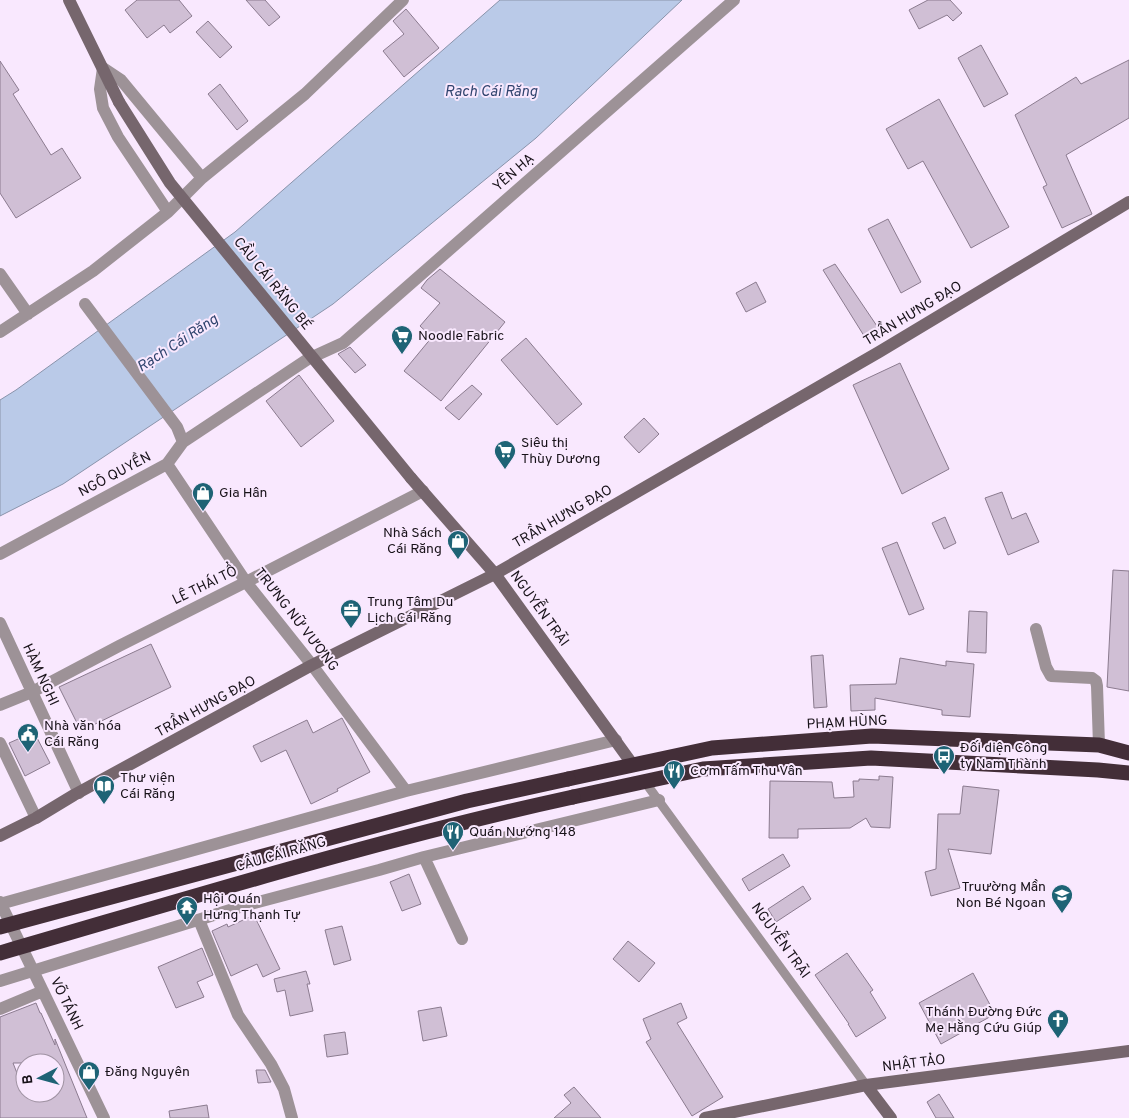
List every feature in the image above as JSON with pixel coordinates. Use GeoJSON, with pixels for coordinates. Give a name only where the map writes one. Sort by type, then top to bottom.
{"type":"FeatureCollection","features":[{"type":"Feature","properties":{"kind":"highway","name":"PHẠM HÙNG"},"geometry":{"type":"LineString","coordinates":[[568,779],[712,748],[872,736],[1098,745],[1129,753]]}},
{"type":"Feature","properties":{"kind":"highway"},"geometry":{"type":"LineString","coordinates":[[1098,745],[1098,770]]}},
{"type":"Feature","properties":{"kind":"highway"},"geometry":{"type":"LineString","coordinates":[[645,782],[703,770],[871,758],[1129,773]]}},
{"type":"Feature","properties":{"kind":"highway","name":"CẦU CÁI RĂNG"},"geometry":{"type":"LineString","coordinates":[[0,926],[467,801],[568,779]]}},
{"type":"Feature","properties":{"kind":"highway","name":"CẦU CÁI RĂNG"},"geometry":{"type":"LineString","coordinates":[[0,952],[358,850],[521,809],[645,782]]}},
{"type":"Feature","properties":{"kind":"street","name":"CẦU CÁI RĂNG BÉ"},"geometry":{"type":"LineString","coordinates":[[69,0],[119,102],[170,183],[412,478]]}},
{"type":"Feature","properties":{"kind":"street"},"geometry":{"type":"LineString","coordinates":[[0,332],[93,271],[168,212],[202,178],[305,94],[403,0]]}},
{"type":"Feature","properties":{"kind":"street","name":"YÊN HẠ"},"geometry":{"type":"LineString","coordinates":[[308,359],[343,343],[734,0]]}},
{"type":"Feature","properties":{"kind":"street"},"geometry":{"type":"LineString","coordinates":[[168,212],[118,137],[103,108],[100,89],[103,68],[121,80],[202,178]]}},
{"type":"Feature","properties":{"kind":"street","name":"TRẦN HƯNG ĐẠO"},"geometry":{"type":"LineString","coordinates":[[0,836],[312,666],[495,574],[879,352],[1129,202]]}},
{"type":"Feature","properties":{"kind":"street"},"geometry":{"type":"LineString","coordinates":[[0,274],[28,314]]}},
{"type":"Feature","properties":{"kind":"street"},"geometry":{"type":"LineString","coordinates":[[85,304],[177,428],[183,442]]}},
{"type":"Feature","properties":{"kind":"street","name":"NGÔ QUYỀN"},"geometry":{"type":"LineString","coordinates":[[0,554],[168,464],[183,442],[308,359]]}},
{"type":"Feature","properties":{"kind":"street","name":"TRƯNG NỮ VƯƠNG"},"geometry":{"type":"LineString","coordinates":[[168,464],[246,582],[406,791]]}},
{"type":"Feature","properties":{"kind":"street","name":"NGUYỄN TRÃI"},"geometry":{"type":"LineString","coordinates":[[412,478],[495,574],[633,765]]}},
{"type":"Feature","properties":{"kind":"street","name":"LÊ THÁI TỔ"},"geometry":{"type":"LineString","coordinates":[[0,705],[32,692],[423,491]]}},
{"type":"Feature","properties":{"kind":"street","name":"HÀM NGHI"},"geometry":{"type":"LineString","coordinates":[[0,623],[79,793]]}},
{"type":"Feature","properties":{"kind":"street"},"geometry":{"type":"LineString","coordinates":[[1036,629],[1046,667],[1051,676],[1092,678],[1096,681],[1098,745]]}},
{"type":"Feature","properties":{"kind":"street"},"geometry":{"type":"LineString","coordinates":[[0,903],[406,791],[616,740]]}},
{"type":"Feature","properties":{"kind":"street"},"geometry":{"type":"LineString","coordinates":[[0,743],[36,818]]}},
{"type":"Feature","properties":{"kind":"street"},"geometry":{"type":"LineString","coordinates":[[0,981],[243,906],[424,857],[659,800]]}},
{"type":"Feature","properties":{"kind":"street"},"geometry":{"type":"LineString","coordinates":[[424,857],[462,939]]}},
{"type":"Feature","properties":{"kind":"street","name":"VÕ TÁNH"},"geometry":{"type":"LineString","coordinates":[[0,903],[104,1118]]}},
{"type":"Feature","properties":{"kind":"street"},"geometry":{"type":"LineString","coordinates":[[199,920],[238,1015],[271,1064],[284,1089],[292,1118]]}},
{"type":"Feature","properties":{"kind":"street"},"geometry":{"type":"LineString","coordinates":[[0,1009],[43,991]]}},
{"type":"Feature","properties":{"kind":"street","name":"NHẬT TẢO"},"geometry":{"type":"LineString","coordinates":[[706,1118],[866,1085],[1129,1051]]}},
{"type":"Feature","properties":{"kind":"street","name":"NGUYỄN TRÃI"},"geometry":{"type":"LineString","coordinates":[[866,1085],[891,1118]]}},
{"type":"Feature","properties":{"kind":"lane","name":"NGUYỄN TRÃI"},"geometry":{"type":"LineString","coordinates":[[645,782],[866,1085]]}},
{"type":"Feature","properties":{"kind":"water","name":"Rạch Cái Răng"},"geometry":{"type":"Polygon","coordinates":[[[500,0],[682,0],[536,138],[333,304],[63,484],[0,516],[0,400],[235,232],[500,0]]]}},
{"type":"Feature","properties":{"kind":"building"},"geometry":{"type":"Polygon","coordinates":[[[137,0],[179,0],[192,16],[170,33],[164,25],[147,38],[125,10],[137,0]]]}},
{"type":"Feature","properties":{"kind":"building"},"geometry":{"type":"Polygon","coordinates":[[[246,0],[265,0],[280,17],[269,26],[246,0]]]}},
{"type":"Feature","properties":{"kind":"building"},"geometry":{"type":"Polygon","coordinates":[[[928,0],[950,0],[962,13],[953,21],[947,15],[919,29],[909,10],[928,0]]]}},
{"type":"Feature","properties":{"kind":"building"},"geometry":{"type":"Polygon","coordinates":[[[406,9],[439,48],[404,77],[383,51],[404,34],[393,21],[406,9]]]}},
{"type":"Feature","properties":{"kind":"building"},"geometry":{"type":"Polygon","coordinates":[[[208,21],[232,47],[220,58],[196,32],[208,21]]]}},
{"type":"Feature","properties":{"kind":"building"},"geometry":{"type":"Polygon","coordinates":[[[981,45],[1008,94],[984,107],[958,58],[981,45]]]}},
{"type":"Feature","properties":{"kind":"building"},"geometry":{"type":"Polygon","coordinates":[[[1129,60],[1129,118],[1066,155],[1092,214],[1062,228],[1043,187],[1047,185],[1015,115],[1076,77],[1081,84],[1129,60]]]}},
{"type":"Feature","properties":{"kind":"building"},"geometry":{"type":"Polygon","coordinates":[[[0,61],[19,90],[13,94],[51,155],[62,148],[81,178],[16,218],[0,193],[0,61]]]}},
{"type":"Feature","properties":{"kind":"building"},"geometry":{"type":"Polygon","coordinates":[[[220,84],[248,121],[237,130],[208,94],[220,84]]]}},
{"type":"Feature","properties":{"kind":"building"},"geometry":{"type":"Polygon","coordinates":[[[939,99],[1009,227],[971,248],[923,161],[908,169],[886,129],[939,99]]]}},
{"type":"Feature","properties":{"kind":"building"},"geometry":{"type":"Polygon","coordinates":[[[888,219],[921,282],[901,293],[868,229],[888,219]]]}},
{"type":"Feature","properties":{"kind":"building"},"geometry":{"type":"Polygon","coordinates":[[[835,264],[879,329],[866,339],[823,270],[835,264]]]}},
{"type":"Feature","properties":{"kind":"building"},"geometry":{"type":"Polygon","coordinates":[[[440,269],[505,322],[441,401],[404,371],[432,337],[420,326],[440,303],[421,288],[440,269]]]}},
{"type":"Feature","properties":{"kind":"building"},"geometry":{"type":"Polygon","coordinates":[[[756,282],[766,302],[746,312],[736,293],[756,282]]]}},
{"type":"Feature","properties":{"kind":"building"},"geometry":{"type":"Polygon","coordinates":[[[526,338],[582,404],[557,425],[501,360],[526,338]]]}},
{"type":"Feature","properties":{"kind":"building"},"geometry":{"type":"Polygon","coordinates":[[[350,347],[366,365],[355,373],[338,354],[350,347]]]}},
{"type":"Feature","properties":{"kind":"building"},"geometry":{"type":"Polygon","coordinates":[[[900,363],[949,469],[902,494],[853,385],[900,363]]]}},
{"type":"Feature","properties":{"kind":"building"},"geometry":{"type":"Polygon","coordinates":[[[299,375],[334,421],[301,447],[266,401],[299,375]]]}},
{"type":"Feature","properties":{"kind":"building"},"geometry":{"type":"Polygon","coordinates":[[[472,385],[482,394],[459,420],[445,408],[472,385]]]}},
{"type":"Feature","properties":{"kind":"building"},"geometry":{"type":"Polygon","coordinates":[[[644,418],[659,434],[639,453],[624,437],[644,418]]]}},
{"type":"Feature","properties":{"kind":"building"},"geometry":{"type":"Polygon","coordinates":[[[1002,492],[1012,519],[1026,513],[1039,542],[1008,555],[985,498],[1002,492]]]}},
{"type":"Feature","properties":{"kind":"building"},"geometry":{"type":"Polygon","coordinates":[[[945,517],[956,543],[944,549],[932,523],[945,517]]]}},
{"type":"Feature","properties":{"kind":"building"},"geometry":{"type":"Polygon","coordinates":[[[897,542],[924,609],[909,615],[882,548],[897,542]]]}},
{"type":"Feature","properties":{"kind":"building"},"geometry":{"type":"Polygon","coordinates":[[[1113,570],[1129,571],[1129,691],[1107,687],[1113,570]]]}},
{"type":"Feature","properties":{"kind":"building"},"geometry":{"type":"Polygon","coordinates":[[[969,611],[987,612],[986,653],[967,652],[969,611]]]}},
{"type":"Feature","properties":{"kind":"building"},"geometry":{"type":"Polygon","coordinates":[[[151,644],[171,687],[81,731],[59,687],[151,644]]]}},
{"type":"Feature","properties":{"kind":"building"},"geometry":{"type":"Polygon","coordinates":[[[823,655],[827,707],[814,708],[811,656],[823,655]]]}},
{"type":"Feature","properties":{"kind":"building"},"geometry":{"type":"Polygon","coordinates":[[[900,658],[946,666],[946,661],[974,664],[970,717],[942,715],[942,710],[875,698],[875,710],[851,711],[850,685],[896,684],[900,658]]]}},
{"type":"Feature","properties":{"kind":"building"},"geometry":{"type":"Polygon","coordinates":[[[342,718],[370,772],[311,804],[286,750],[261,762],[253,746],[307,720],[313,733],[342,718]]]}},
{"type":"Feature","properties":{"kind":"building","name":"Nhà văn hóa Cái Răng"},"geometry":{"type":"Polygon","coordinates":[[[34,732],[50,763],[25,776],[9,743],[34,732]]]}},
{"type":"Feature","properties":{"kind":"building"},"geometry":{"type":"Polygon","coordinates":[[[879,776],[893,777],[890,828],[871,827],[866,818],[850,828],[798,829],[798,838],[769,838],[770,781],[832,782],[834,798],[854,797],[853,781],[859,781],[859,779],[879,780],[879,776]]]}},
{"type":"Feature","properties":{"kind":"building"},"geometry":{"type":"Polygon","coordinates":[[[963,786],[999,790],[991,854],[948,849],[960,888],[931,896],[925,872],[936,869],[938,814],[960,814],[963,786]]]}},
{"type":"Feature","properties":{"kind":"building"},"geometry":{"type":"Polygon","coordinates":[[[783,854],[790,866],[749,891],[742,879],[783,854]]]}},
{"type":"Feature","properties":{"kind":"building"},"geometry":{"type":"Polygon","coordinates":[[[409,874],[421,904],[402,911],[390,882],[409,874]]]}},
{"type":"Feature","properties":{"kind":"building"},"geometry":{"type":"Polygon","coordinates":[[[803,886],[811,899],[776,922],[768,909],[803,886]]]}},
{"type":"Feature","properties":{"kind":"building"},"geometry":{"type":"Polygon","coordinates":[[[254,915],[280,969],[263,977],[257,964],[231,976],[212,931],[227,924],[228,927],[254,915]]]}},
{"type":"Feature","properties":{"kind":"building"},"geometry":{"type":"Polygon","coordinates":[[[342,926],[351,960],[334,965],[325,930],[342,926]]]}},
{"type":"Feature","properties":{"kind":"building"},"geometry":{"type":"Polygon","coordinates":[[[628,941],[655,963],[639,982],[613,959],[628,941]]]}},
{"type":"Feature","properties":{"kind":"building"},"geometry":{"type":"Polygon","coordinates":[[[202,948],[213,975],[197,982],[204,997],[176,1008],[158,967],[202,948]]]}},
{"type":"Feature","properties":{"kind":"building"},"geometry":{"type":"Polygon","coordinates":[[[847,953],[873,990],[870,992],[886,1018],[856,1037],[815,975],[847,953]]]}},
{"type":"Feature","properties":{"kind":"building"},"geometry":{"type":"Polygon","coordinates":[[[306,971],[310,984],[307,984],[313,1011],[290,1016],[285,990],[277,992],[274,979],[306,971]]]}},
{"type":"Feature","properties":{"kind":"building"},"geometry":{"type":"Polygon","coordinates":[[[973,973],[995,1014],[941,1044],[919,1003],[973,973]]]}},
{"type":"Feature","properties":{"kind":"building"},"geometry":{"type":"Polygon","coordinates":[[[36,1003],[55,1045],[55,1039],[61,1053],[15,1053],[15,1063],[13,1063],[15,1068],[15,1103],[65,1103],[65,1064],[87,1118],[0,1118],[0,1017],[36,1003]]]}},
{"type":"Feature","properties":{"kind":"building"},"geometry":{"type":"Polygon","coordinates":[[[681,1003],[687,1018],[677,1023],[723,1097],[692,1116],[646,1042],[651,1039],[643,1019],[681,1003]]]}},
{"type":"Feature","properties":{"kind":"building"},"geometry":{"type":"Polygon","coordinates":[[[441,1007],[447,1036],[423,1041],[418,1011],[441,1007]]]}},
{"type":"Feature","properties":{"kind":"building"},"geometry":{"type":"Polygon","coordinates":[[[345,1032],[348,1054],[327,1057],[324,1035],[345,1032]]]}},
{"type":"Feature","properties":{"kind":"building"},"geometry":{"type":"Polygon","coordinates":[[[256,1070],[265,1070],[271,1082],[258,1083],[256,1070]]]}},
{"type":"Feature","properties":{"kind":"building"},"geometry":{"type":"Polygon","coordinates":[[[574,1087],[601,1118],[554,1118],[571,1103],[564,1095],[574,1087]]]}},
{"type":"Feature","properties":{"kind":"building"},"geometry":{"type":"Polygon","coordinates":[[[939,1094],[954,1118],[936,1118],[927,1102],[939,1094]]]}},
{"type":"Feature","properties":{"kind":"building"},"geometry":{"type":"Polygon","coordinates":[[[207,1105],[209,1118],[170,1118],[169,1111],[207,1105]]]}},
{"type":"Feature","properties":{"kind":"place","name":"Noodle Fabric"},"geometry":{"type":"Point","coordinates":[402,355]}},
{"type":"Feature","properties":{"kind":"place","name":"Siêu thị Thùy Dương"},"geometry":{"type":"Point","coordinates":[505,470]}},
{"type":"Feature","properties":{"kind":"place","name":"Gia Hân"},"geometry":{"type":"Point","coordinates":[203,512]}},
{"type":"Feature","properties":{"kind":"place","name":"Nhà Sách Cái Răng"},"geometry":{"type":"Point","coordinates":[458,560]}},
{"type":"Feature","properties":{"kind":"place","name":"Trung Tâm Du Lịch Cái Răng"},"geometry":{"type":"Point","coordinates":[351,629]}},
{"type":"Feature","properties":{"kind":"place","name":"Nhà văn hóa Cái Răng"},"geometry":{"type":"Point","coordinates":[28,753]}},
{"type":"Feature","properties":{"kind":"place","name":"Đối diện Công ty Nam Thành"},"geometry":{"type":"Point","coordinates":[944,775]}},
{"type":"Feature","properties":{"kind":"place","name":"Cơm Tấm Thu Vân"},"geometry":{"type":"Point","coordinates":[674,790]}},
{"type":"Feature","properties":{"kind":"place","name":"Thư viện Cái Răng"},"geometry":{"type":"Point","coordinates":[104,805]}},
{"type":"Feature","properties":{"kind":"place","name":"Quán Nướng 148"},"geometry":{"type":"Point","coordinates":[453,851]}},
{"type":"Feature","properties":{"kind":"place","name":"Truường Mần Non Bé Ngoan"},"geometry":{"type":"Point","coordinates":[1062,914]}},
{"type":"Feature","properties":{"kind":"place","name":"Hội Quán Hưng Thạnh Tự"},"geometry":{"type":"Point","coordinates":[187,926]}},
{"type":"Feature","properties":{"kind":"place","name":"Thánh Đường Đức Mẹ Hằng Cứu Giúp"},"geometry":{"type":"Point","coordinates":[1058,1039]}},
{"type":"Feature","properties":{"kind":"place","name":"Đăng Nguyên"},"geometry":{"type":"Point","coordinates":[89,1091]}}]}
